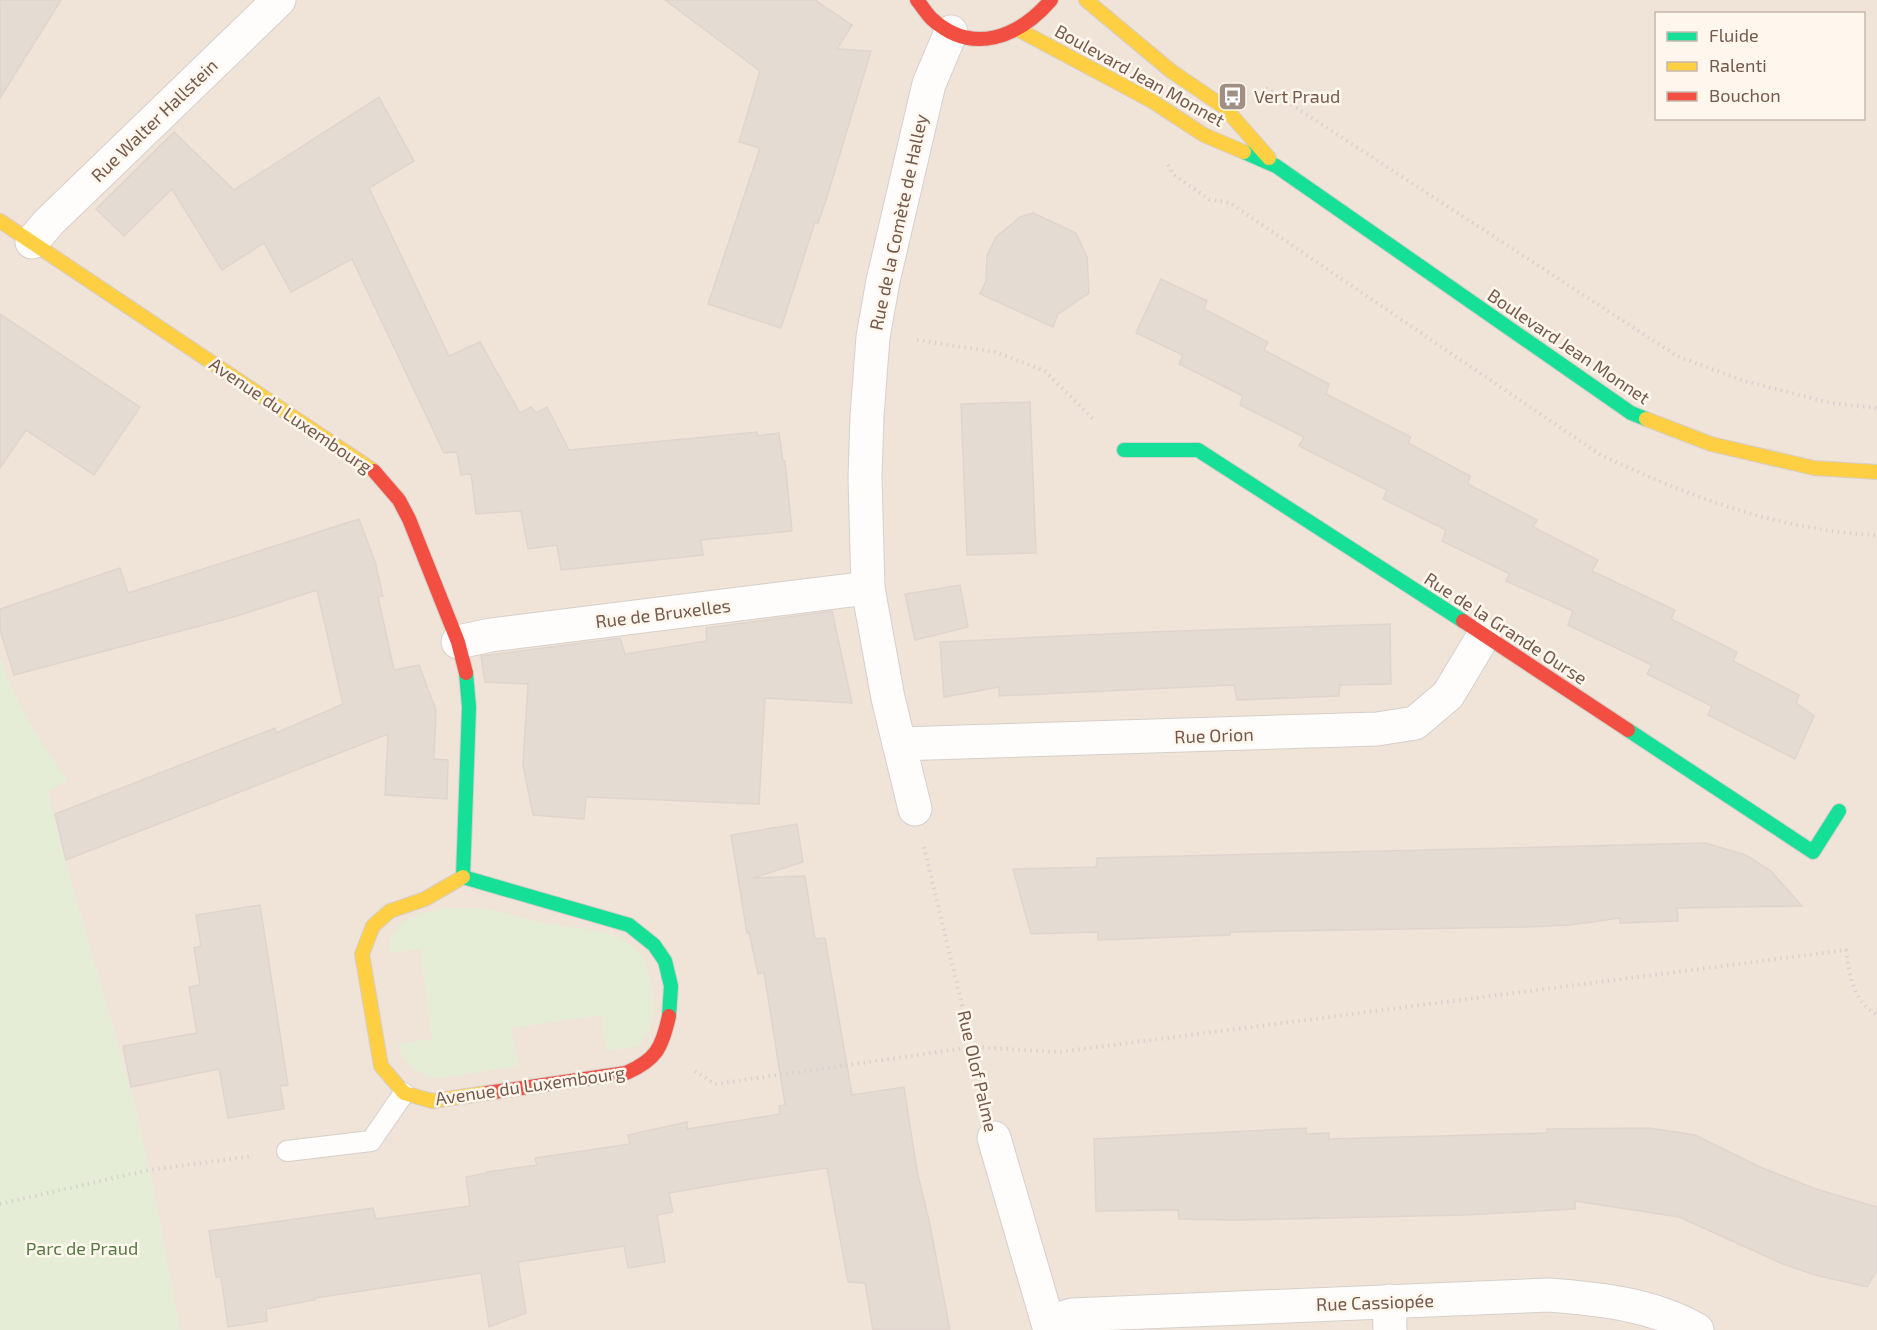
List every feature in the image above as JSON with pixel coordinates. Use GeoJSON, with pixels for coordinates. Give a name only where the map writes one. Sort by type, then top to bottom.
{"type":"FeatureCollection","features":[{"type":"Feature","properties":{"kind":"street","name":"Rue Walter Hallstein"},"geometry":{"type":"LineString","coordinates":[[32,242],[81,191],[279,0]]}},
{"type":"Feature","properties":{"kind":"street"},"geometry":{"type":"LineString","coordinates":[[917,0],[929,15],[951,32],[982,39],[1008,35],[1019,30],[1032,22],[1051,0]]}},
{"type":"Feature","properties":{"kind":"street","name":"Boulevard Jean Monnet"},"geometry":{"type":"LineString","coordinates":[[1086,0],[1171,71],[1224,107],[1276,166]]}},
{"type":"Feature","properties":{"kind":"street","name":"Boulevard Jean Monnet"},"geometry":{"type":"LineString","coordinates":[[1019,30],[1152,101],[1204,135],[1276,166],[1631,413],[1711,444],[1814,468],[1877,472]]}},
{"type":"Feature","properties":{"kind":"street","name":"Rue de la Comète de Halley"},"geometry":{"type":"LineString","coordinates":[[915,809],[888,698],[868,588],[865,477],[873,337],[883,281],[929,84],[951,32]]}},
{"type":"Feature","properties":{"kind":"street","name":"Avenue du Luxembourg"},"geometry":{"type":"LineString","coordinates":[[0,221],[372,468],[399,500],[409,519],[458,642],[465,667],[469,707],[463,877],[629,925],[652,942],[665,962],[671,987],[670,1015],[659,1047],[646,1064],[626,1073],[432,1101],[404,1094]]}},
{"type":"Feature","properties":{"kind":"street","name":"Rue de la Grande Ourse"},"geometry":{"type":"LineString","coordinates":[[1125,450],[1198,450],[1484,634],[1813,852],[1839,811]]}},
{"type":"Feature","properties":{"kind":"street","name":"Rue de Bruxelles"},"geometry":{"type":"LineString","coordinates":[[458,642],[491,634],[868,588]]}},
{"type":"Feature","properties":{"kind":"street","name":"Rue Orion"},"geometry":{"type":"LineString","coordinates":[[899,744],[1366,730],[1415,723],[1448,695],[1484,634]]}},
{"type":"Feature","properties":{"kind":"street"},"geometry":{"type":"LineString","coordinates":[[404,1094],[381,1066],[363,954],[373,926],[390,911],[425,899],[463,877]]}},
{"type":"Feature","properties":{"kind":"street","name":"Rue Olof Palme"},"geometry":{"type":"LineString","coordinates":[[994,1138],[1049,1326]]}},
{"type":"Feature","properties":{"kind":"street","name":"Rue Cassiopée"},"geometry":{"type":"LineString","coordinates":[[1049,1326],[1072,1315],[1390,1316],[1549,1295],[1602,1299],[1646,1309],[1697,1330]]}},
{"type":"Feature","properties":{"kind":"lane"},"geometry":{"type":"LineString","coordinates":[[287,1151],[372,1141],[404,1094]]}},
{"type":"Feature","properties":{"kind":"path"},"geometry":{"type":"LineString","coordinates":[[1257,82],[1677,356],[1755,384],[1831,403],[1877,408]]}},
{"type":"Feature","properties":{"kind":"path"},"geometry":{"type":"LineString","coordinates":[[873,337],[923,340],[995,352],[1045,371],[1125,450]]}},
{"type":"Feature","properties":{"kind":"path","name":"Rue Olof Palme"},"geometry":{"type":"LineString","coordinates":[[915,809],[994,1138]]}},
{"type":"Feature","properties":{"kind":"path"},"geometry":{"type":"LineString","coordinates":[[659,1047],[715,1084],[972,1047],[1059,1052],[1846,950],[1852,986],[1865,1006],[1877,1015]]}},
{"type":"Feature","properties":{"kind":"path"},"geometry":{"type":"LineString","coordinates":[[0,1204],[149,1170],[287,1151]]}},
{"type":"Feature","properties":{"kind":"shaded area"},"geometry":{"type":"Polygon","coordinates":[[[0,0],[1877,0],[1877,1330],[0,1330],[0,0]]]}},
{"type":"Feature","properties":{"kind":"green space","name":"Parc de Praud"},"geometry":{"type":"Polygon","coordinates":[[[0,656],[20,704],[67,780],[48,792],[141,1131],[180,1330],[0,1330],[0,656]]]}},
{"type":"Feature","properties":{"kind":"green space"},"geometry":{"type":"Polygon","coordinates":[[[444,908],[492,910],[544,923],[598,931],[628,943],[642,958],[648,970],[652,990],[654,1006],[652,1020],[644,1039],[639,1046],[607,1051],[601,1015],[511,1028],[518,1066],[440,1078],[419,1072],[403,1058],[399,1044],[432,1039],[420,949],[389,953],[394,933],[406,920],[444,908]]]}},
{"type":"Feature","properties":{"kind":"building"},"geometry":{"type":"Polygon","coordinates":[[[0,0],[61,0],[0,98],[0,0]]]}},
{"type":"Feature","properties":{"kind":"building"},"geometry":{"type":"Polygon","coordinates":[[[665,0],[815,0],[852,25],[837,49],[871,51],[827,197],[818,223],[815,222],[781,328],[708,304],[760,148],[739,142],[760,71],[665,0]]]}},
{"type":"Feature","properties":{"kind":"building"},"geometry":{"type":"Polygon","coordinates":[[[379,97],[414,161],[369,188],[449,356],[480,342],[520,413],[531,407],[536,413],[547,407],[569,450],[757,432],[757,436],[779,433],[783,461],[785,461],[792,531],[701,540],[703,555],[561,570],[557,545],[528,549],[521,511],[476,514],[471,474],[461,475],[457,452],[444,453],[352,259],[291,292],[264,243],[222,270],[172,189],[124,236],[96,209],[174,132],[234,190],[379,97]]]}},
{"type":"Feature","properties":{"kind":"building"},"geometry":{"type":"Polygon","coordinates":[[[1033,213],[1076,233],[1087,257],[1089,293],[1058,314],[1053,327],[980,294],[986,281],[987,256],[996,237],[1020,217],[1033,213]]]}},
{"type":"Feature","properties":{"kind":"building"},"geometry":{"type":"Polygon","coordinates":[[[1161,279],[1207,301],[1204,309],[1268,342],[1264,350],[1329,384],[1326,394],[1411,437],[1408,443],[1470,476],[1468,484],[1537,520],[1533,527],[1598,560],[1592,571],[1675,610],[1671,619],[1737,652],[1733,661],[1799,695],[1796,703],[1814,716],[1795,759],[1708,715],[1712,706],[1647,674],[1652,665],[1568,625],[1573,611],[1506,581],[1510,574],[1442,541],[1446,530],[1383,499],[1387,490],[1299,446],[1304,437],[1240,405],[1243,396],[1179,364],[1183,355],[1136,333],[1161,279]]]}},
{"type":"Feature","properties":{"kind":"building"},"geometry":{"type":"Polygon","coordinates":[[[0,314],[140,407],[94,475],[26,430],[0,468],[0,314]]]}},
{"type":"Feature","properties":{"kind":"building"},"geometry":{"type":"Polygon","coordinates":[[[1030,402],[1036,553],[967,555],[961,404],[1030,402]]]}},
{"type":"Feature","properties":{"kind":"building"},"geometry":{"type":"Polygon","coordinates":[[[359,519],[375,562],[383,596],[378,597],[394,670],[419,665],[436,710],[434,759],[448,760],[447,799],[385,795],[388,734],[66,860],[55,814],[275,728],[276,733],[343,704],[317,590],[237,616],[14,675],[0,630],[0,609],[120,568],[128,593],[359,519]]]}},
{"type":"Feature","properties":{"kind":"building"},"geometry":{"type":"Polygon","coordinates":[[[960,585],[968,627],[915,640],[905,594],[960,585]]]}},
{"type":"Feature","properties":{"kind":"building"},"geometry":{"type":"Polygon","coordinates":[[[832,611],[852,703],[765,698],[759,804],[586,797],[584,819],[533,815],[523,765],[528,684],[485,682],[481,656],[620,638],[625,654],[707,641],[706,628],[832,611]]]}},
{"type":"Feature","properties":{"kind":"building"},"geometry":{"type":"Polygon","coordinates":[[[1390,624],[1391,684],[1340,685],[1339,696],[1237,700],[1234,685],[999,696],[999,687],[944,697],[940,642],[1390,624]]]}},
{"type":"Feature","properties":{"kind":"building"},"geometry":{"type":"Polygon","coordinates":[[[797,824],[803,862],[753,878],[805,876],[815,939],[825,938],[852,1095],[904,1087],[917,1171],[950,1330],[873,1330],[865,1283],[848,1282],[827,1168],[669,1193],[673,1212],[657,1215],[665,1262],[628,1268],[624,1246],[518,1262],[526,1313],[489,1327],[481,1273],[315,1298],[315,1300],[266,1309],[267,1321],[228,1327],[221,1277],[216,1277],[209,1231],[373,1208],[376,1219],[470,1206],[466,1177],[537,1165],[535,1158],[630,1144],[628,1135],[687,1122],[687,1129],[780,1114],[779,1106],[785,1105],[764,972],[758,974],[749,932],[747,933],[731,835],[797,824]]]}},
{"type":"Feature","properties":{"kind":"building"},"geometry":{"type":"Polygon","coordinates":[[[1705,843],[1746,855],[1771,871],[1802,906],[1677,908],[1678,921],[1620,923],[1620,918],[1570,925],[1526,927],[1230,932],[1230,935],[1098,940],[1098,932],[1031,934],[1013,869],[1096,867],[1097,858],[1705,843]]]}},
{"type":"Feature","properties":{"kind":"building"},"geometry":{"type":"Polygon","coordinates":[[[260,905],[288,1085],[280,1086],[284,1109],[228,1118],[219,1069],[131,1087],[123,1046],[197,1033],[189,987],[200,985],[194,948],[201,946],[196,915],[260,905]]]}},
{"type":"Feature","properties":{"kind":"building"},"geometry":{"type":"Polygon","coordinates":[[[1306,1128],[1306,1134],[1329,1133],[1329,1139],[1547,1133],[1547,1129],[1649,1128],[1695,1135],[1760,1167],[1816,1189],[1877,1207],[1877,1270],[1867,1287],[1815,1275],[1783,1264],[1679,1217],[1575,1201],[1575,1209],[1465,1215],[1236,1220],[1179,1219],[1178,1210],[1096,1211],[1094,1139],[1306,1128]]]}},
{"type":"Feature","properties":{"kind":"traffic: fast"},"geometry":{"type":"LineString","coordinates":[[1244,152],[1276,166],[1631,413],[1646,419]]}},
{"type":"Feature","properties":{"kind":"traffic: fast"},"geometry":{"type":"LineString","coordinates":[[1124,450],[1198,450],[1463,621]]}},
{"type":"Feature","properties":{"kind":"traffic: fast"},"geometry":{"type":"LineString","coordinates":[[463,877],[469,707],[466,673]]}},
{"type":"Feature","properties":{"kind":"traffic: fast"},"geometry":{"type":"LineString","coordinates":[[1628,730],[1813,852],[1839,811]]}},
{"type":"Feature","properties":{"kind":"traffic: fast"},"geometry":{"type":"LineString","coordinates":[[463,877],[629,925],[654,945],[665,961],[671,986],[669,1016]]}},
{"type":"Feature","properties":{"kind":"traffic: slow"},"geometry":{"type":"LineString","coordinates":[[1086,0],[1171,71],[1224,107],[1269,158]]}},
{"type":"Feature","properties":{"kind":"traffic: slow"},"geometry":{"type":"LineString","coordinates":[[1019,30],[1152,101],[1204,135],[1244,152]]}},
{"type":"Feature","properties":{"kind":"traffic: slow"},"geometry":{"type":"LineString","coordinates":[[0,221],[374,471]]}},
{"type":"Feature","properties":{"kind":"traffic: slow"},"geometry":{"type":"LineString","coordinates":[[1646,419],[1711,444],[1814,468],[1877,472]]}},
{"type":"Feature","properties":{"kind":"traffic: slow"},"geometry":{"type":"LineString","coordinates":[[463,877],[425,899],[390,911],[373,926],[362,954],[381,1066],[404,1093],[432,1101],[487,1093]]}},
{"type":"Feature","properties":{"kind":"traffic: jam"},"geometry":{"type":"LineString","coordinates":[[917,0],[932,19],[948,30],[963,37],[979,39],[995,37],[1025,24],[1051,0]]}},
{"type":"Feature","properties":{"kind":"traffic: jam"},"geometry":{"type":"LineString","coordinates":[[374,471],[399,500],[409,519],[458,642],[466,673]]}},
{"type":"Feature","properties":{"kind":"traffic: jam"},"geometry":{"type":"LineString","coordinates":[[1463,621],[1628,730]]}},
{"type":"Feature","properties":{"kind":"traffic: jam"},"geometry":{"type":"LineString","coordinates":[[487,1093],[626,1073],[644,1063],[656,1052],[664,1037],[669,1016]]}},
{"type":"Feature","properties":{"kind":"place","name":"Vert Praud"},"geometry":{"type":"Point","coordinates":[1233,96]}}]}
